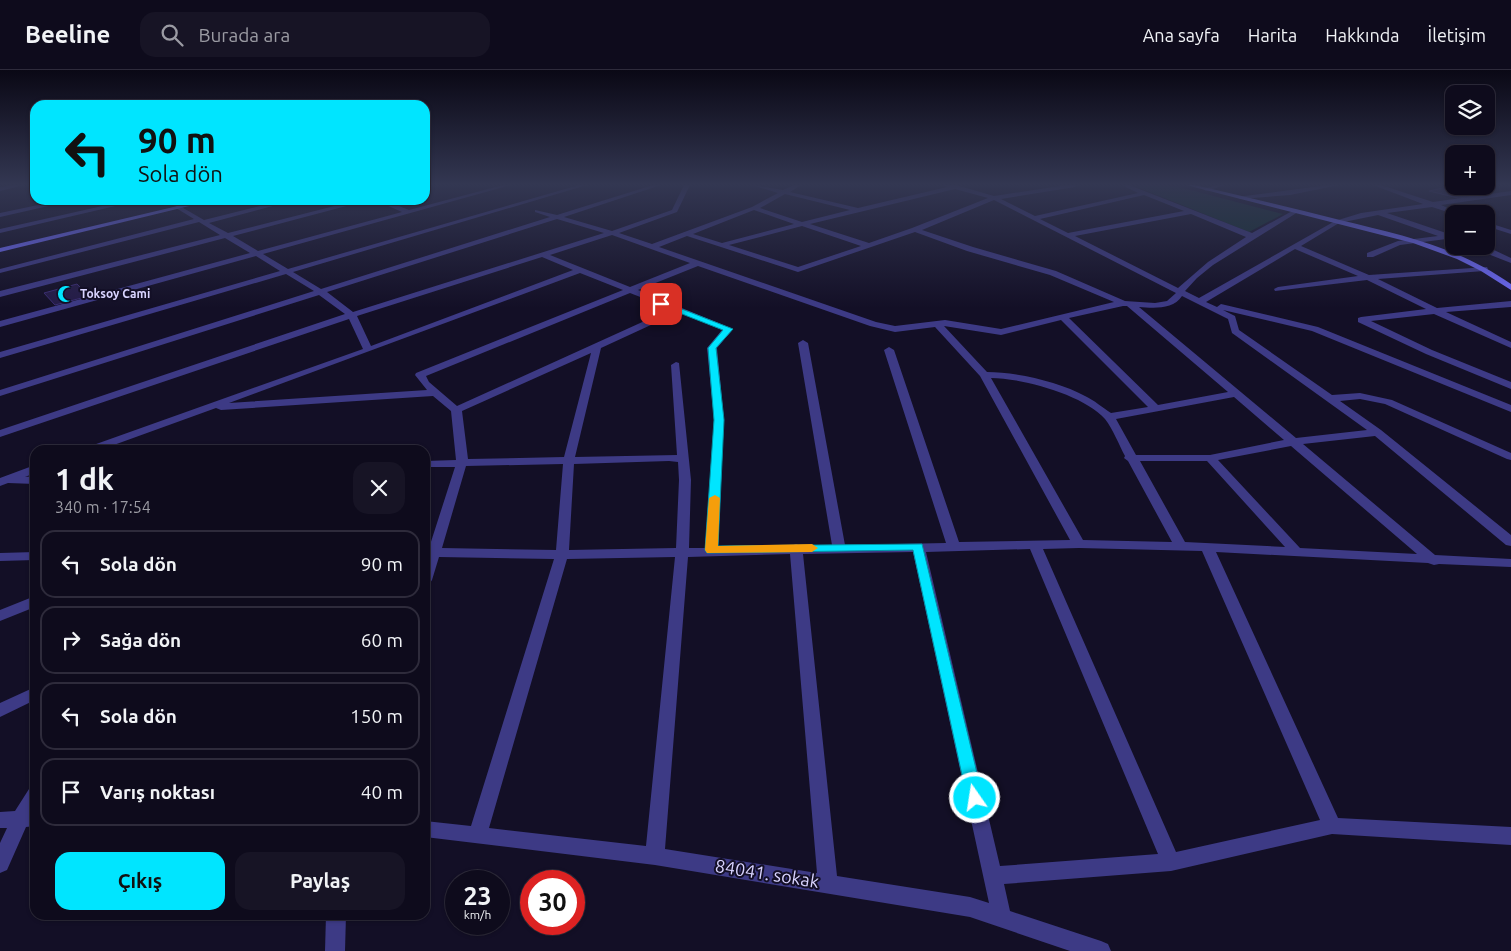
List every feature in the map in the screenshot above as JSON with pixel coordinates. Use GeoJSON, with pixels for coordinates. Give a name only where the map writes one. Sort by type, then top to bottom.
{"type":"FeatureCollection","features":[{"type":"Feature","properties":{"kind":"street"},"geometry":{"type":"LineString","coordinates":[[0,231],[22,226]]}},
{"type":"Feature","properties":{"kind":"street"},"geometry":{"type":"LineString","coordinates":[[0,250],[99,226]]}},
{"type":"Feature","properties":{"kind":"street"},"geometry":{"type":"LineString","coordinates":[[0,271],[180,226]]}},
{"type":"Feature","properties":{"kind":"street"},"geometry":{"type":"LineString","coordinates":[[210,226],[321,292],[352,315],[368,350]]}},
{"type":"Feature","properties":{"kind":"street"},"geometry":{"type":"LineString","coordinates":[[0,294],[269,226]]}},
{"type":"Feature","properties":{"kind":"street"},"geometry":{"type":"LineString","coordinates":[[0,324],[353,226]]}},
{"type":"Feature","properties":{"kind":"street"},"geometry":{"type":"LineString","coordinates":[[0,355],[442,226]]}},
{"type":"Feature","properties":{"kind":"street"},"geometry":{"type":"LineString","coordinates":[[0,393],[528,226]]}},
{"type":"Feature","properties":{"kind":"street"},"geometry":{"type":"LineString","coordinates":[[588,226],[873,324],[895,329],[936,324],[963,324],[1001,332],[1062,316],[1127,304],[1155,306],[1170,303],[1177,298],[1178,291],[1202,268],[1272,226]]}},
{"type":"Feature","properties":{"kind":"street"},"geometry":{"type":"LineString","coordinates":[[0,434],[352,315],[632,226]]}},
{"type":"Feature","properties":{"kind":"street"},"geometry":{"type":"LineString","coordinates":[[652,247],[707,226]]}},
{"type":"Feature","properties":{"kind":"street"},"geometry":{"type":"LineString","coordinates":[[722,245],[788,226]]}},
{"type":"Feature","properties":{"kind":"street"},"geometry":{"type":"LineString","coordinates":[[808,226],[869,246]]}},
{"type":"Feature","properties":{"kind":"street"},"geometry":{"type":"LineString","coordinates":[[687,234],[798,270],[925,226]]}},
{"type":"Feature","properties":{"kind":"street"},"geometry":{"type":"LineString","coordinates":[[1050,226],[1232,318],[1235,331],[1332,398],[1377,432],[1511,542]]}},
{"type":"Feature","properties":{"kind":"street"},"geometry":{"type":"LineString","coordinates":[[1067,235],[1115,226]]}},
{"type":"Feature","properties":{"kind":"street"},"geometry":{"type":"LineString","coordinates":[[1227,226],[1254,237]]}},
{"type":"Feature","properties":{"kind":"street"},"geometry":{"type":"LineString","coordinates":[[1199,302],[1330,226]]}},
{"type":"Feature","properties":{"kind":"street"},"geometry":{"type":"LineString","coordinates":[[1354,226],[1416,241],[1460,257],[1484,269],[1511,288]]}},
{"type":"Feature","properties":{"kind":"street"},"geometry":{"type":"LineString","coordinates":[[1421,226],[1445,234]]}},
{"type":"Feature","properties":{"kind":"street"},"geometry":{"type":"LineString","coordinates":[[1495,226],[1508,230]]}},
{"type":"Feature","properties":{"kind":"street"},"geometry":{"type":"LineString","coordinates":[[915,230],[970,249],[1053,273],[1127,304],[1434,560]]}},
{"type":"Feature","properties":{"kind":"street"},"geometry":{"type":"LineString","coordinates":[[1495,231],[1508,230]]}},
{"type":"Feature","properties":{"kind":"street"},"geometry":{"type":"LineString","coordinates":[[1370,255],[1398,243],[1445,237]]}},
{"type":"Feature","properties":{"kind":"street"},"geometry":{"type":"LineString","coordinates":[[1296,247],[1432,311],[1511,345]]}},
{"type":"Feature","properties":{"kind":"street"},"geometry":{"type":"LineString","coordinates":[[1495,254],[1511,261]]}},
{"type":"Feature","properties":{"kind":"street"},"geometry":{"type":"LineString","coordinates":[[543,255],[728,329],[712,348],[719,420],[712,550]]}},
{"type":"Feature","properties":{"kind":"street"},"geometry":{"type":"LineString","coordinates":[[697,262],[420,374],[424,384],[456,410],[460,431],[462,462],[430,552],[562,554],[1079,544],[1207,547],[1511,563]]}},
{"type":"Feature","properties":{"kind":"street"},"geometry":{"type":"LineString","coordinates":[[1278,289],[1365,278],[1484,269]]}},
{"type":"Feature","properties":{"kind":"street"},"geometry":{"type":"LineString","coordinates":[[103,445],[368,350],[578,270]]}},
{"type":"Feature","properties":{"kind":"street"},"geometry":{"type":"LineString","coordinates":[[1199,302],[1315,329],[1511,409]]}},
{"type":"Feature","properties":{"kind":"street"},"geometry":{"type":"LineString","coordinates":[[1511,304],[1361,320],[1429,352],[1511,386]]}},
{"type":"Feature","properties":{"kind":"street"},"geometry":{"type":"LineString","coordinates":[[456,410],[677,310]]}},
{"type":"Feature","properties":{"kind":"street"},"geometry":{"type":"LineString","coordinates":[[1062,316],[1154,407]]}},
{"type":"Feature","properties":{"kind":"street"},"geometry":{"type":"LineString","coordinates":[[936,324],[984,375],[1079,544]]}},
{"type":"Feature","properties":{"kind":"street"},"geometry":{"type":"LineString","coordinates":[[804,343],[839,548]]}},
{"type":"Feature","properties":{"kind":"street"},"geometry":{"type":"LineString","coordinates":[[478,835],[562,554],[569,459],[597,346]]}},
{"type":"Feature","properties":{"kind":"street"},"geometry":{"type":"LineString","coordinates":[[888,350],[954,546]]}},
{"type":"Feature","properties":{"kind":"street"},"geometry":{"type":"LineString","coordinates":[[655,856],[682,551],[685,480],[676,365]]}},
{"type":"Feature","properties":{"kind":"street"},"geometry":{"type":"LineString","coordinates":[[984,375],[1003,375],[1062,389],[1082,398],[1109,417],[1130,458],[1181,546]]}},
{"type":"Feature","properties":{"kind":"street"},"geometry":{"type":"LineString","coordinates":[[206,408],[435,393]]}},
{"type":"Feature","properties":{"kind":"street"},"geometry":{"type":"LineString","coordinates":[[1109,417],[1154,407],[1236,394]]}},
{"type":"Feature","properties":{"kind":"street"},"geometry":{"type":"LineString","coordinates":[[1332,398],[1360,396],[1388,402],[1511,457]]}},
{"type":"Feature","properties":{"kind":"street"},"geometry":{"type":"LineString","coordinates":[[1130,458],[1210,458],[1294,442],[1377,432]]}},
{"type":"Feature","properties":{"kind":"street"},"geometry":{"type":"LineString","coordinates":[[430,464],[569,459],[669,458],[682,460]]}},
{"type":"Feature","properties":{"kind":"street"},"geometry":{"type":"LineString","coordinates":[[1210,458],[1298,552]]}},
{"type":"Feature","properties":{"kind":"street"},"geometry":{"type":"LineString","coordinates":[[1,481],[30,471]]}},
{"type":"Feature","properties":{"kind":"street"},"geometry":{"type":"LineString","coordinates":[[1,481],[30,480]]}},
{"type":"Feature","properties":{"kind":"street"},"geometry":{"type":"LineString","coordinates":[[1035,545],[1172,862]]}},
{"type":"Feature","properties":{"kind":"street"},"geometry":{"type":"LineString","coordinates":[[918,546],[1002,918]]}},
{"type":"Feature","properties":{"kind":"street"},"geometry":{"type":"LineString","coordinates":[[1207,547],[1332,826]]}},
{"type":"Feature","properties":{"kind":"street"},"geometry":{"type":"LineString","coordinates":[[796,548],[828,884]]}},
{"type":"Feature","properties":{"kind":"street"},"geometry":{"type":"LineString","coordinates":[[0,557],[30,556]]}},
{"type":"Feature","properties":{"kind":"street"},"geometry":{"type":"LineString","coordinates":[[0,616],[30,603]]}},
{"type":"Feature","properties":{"kind":"street"},"geometry":{"type":"LineString","coordinates":[[0,710],[30,695]]}},
{"type":"Feature","properties":{"kind":"street"},"geometry":{"type":"LineString","coordinates":[[0,820],[28,818]]}},
{"type":"Feature","properties":{"kind":"street"},"geometry":{"type":"LineString","coordinates":[[0,864],[28,818]]}},
{"type":"Feature","properties":{"kind":"street"},"geometry":{"type":"LineString","coordinates":[[993,876],[1172,862],[1332,826],[1511,836]]}},
{"type":"Feature","properties":{"kind":"street","name":"84041. sokak"},"geometry":{"type":"LineString","coordinates":[[430,830],[655,856],[970,907],[1102,951]]}},
{"type":"Feature","properties":{"kind":"street"},"geometry":{"type":"LineString","coordinates":[[334,951],[336,920]]}},
{"type":"Feature","properties":{"kind":"green space"},"geometry":{"type":"Polygon","coordinates":[[[1234,226],[1260,226],[1249,232],[1234,226]]]}},
{"type":"Feature","properties":{"kind":"building","name":"Toksoy Cami"},"geometry":{"type":"Polygon","coordinates":[[[77,284],[89,296],[55,305],[44,293],[77,284]]]}},
{"type":"Feature","properties":{"kind":"slow traffic"},"geometry":{"type":"LineString","coordinates":[[715,498],[712,550],[812,548]]}},
{"type":"Feature","properties":{"kind":"place","name":"Toksoy Cami"},"geometry":{"type":"Point","coordinates":[66,294]}},
{"type":"Feature","properties":{"kind":"route"},"geometry":{"type":"LineString","coordinates":[[661,304],[728,329],[712,348],[719,420],[712,550],[918,546],[975,798]]}}]}
